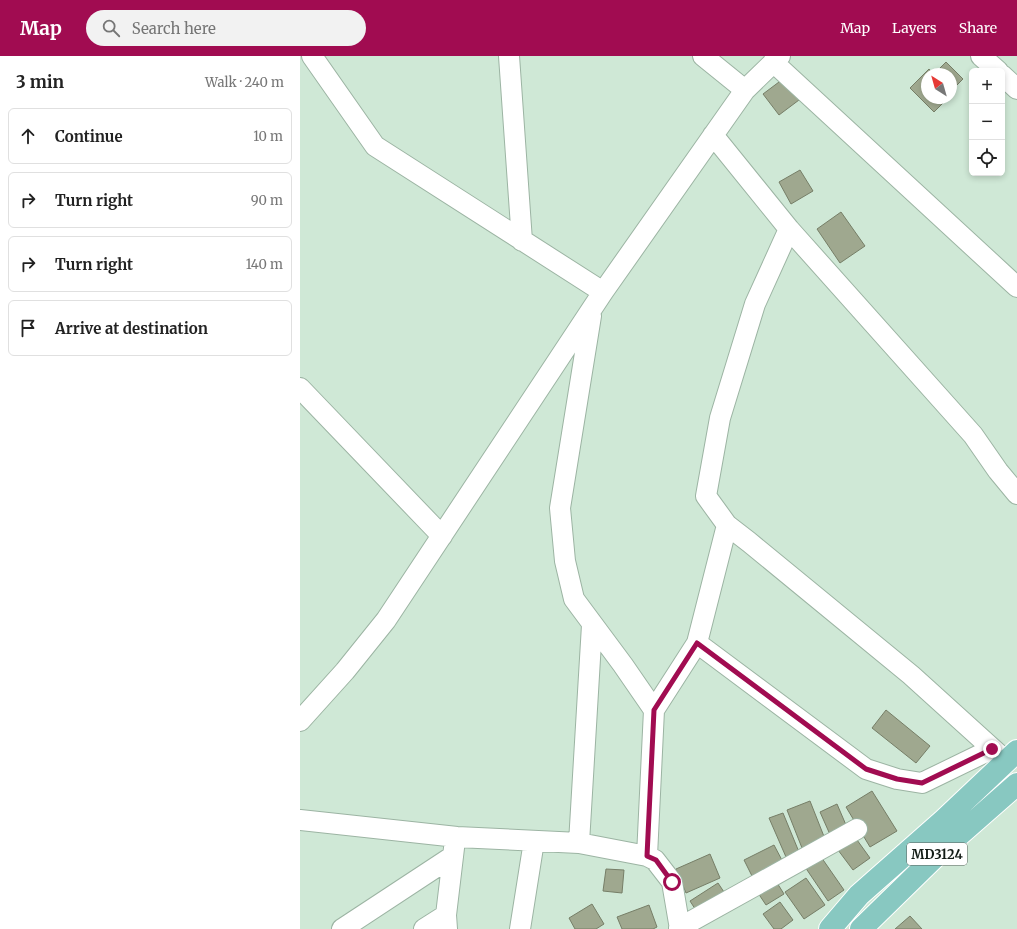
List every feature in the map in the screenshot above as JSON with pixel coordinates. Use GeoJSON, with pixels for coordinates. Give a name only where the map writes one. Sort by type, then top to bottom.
{"type":"FeatureCollection","features":[{"type":"Feature","properties":{"kind":"main road"},"geometry":{"type":"LineString","coordinates":[[830,929],[859,895],[944,820],[1005,754]]}},
{"type":"Feature","properties":{"kind":"main road","name":"MD3124"},"geometry":{"type":"LineString","coordinates":[[861,929],[943,849],[1017,784]]}},
{"type":"Feature","properties":{"kind":"street"},"geometry":{"type":"LineString","coordinates":[[312,56],[374,146],[603,292]]}},
{"type":"Feature","properties":{"kind":"street"},"geometry":{"type":"LineString","coordinates":[[509,56],[522,241]]}},
{"type":"Feature","properties":{"kind":"street"},"geometry":{"type":"LineString","coordinates":[[703,56],[745,90]]}},
{"type":"Feature","properties":{"kind":"street"},"geometry":{"type":"LineString","coordinates":[[981,56],[995,68]]}},
{"type":"Feature","properties":{"kind":"street"},"geometry":{"type":"LineString","coordinates":[[300,721],[345,671],[386,620],[603,292],[745,90],[777,59],[1017,287]]}},
{"type":"Feature","properties":{"kind":"street"},"geometry":{"type":"LineString","coordinates":[[1005,78],[1017,89]]}},
{"type":"Feature","properties":{"kind":"street"},"geometry":{"type":"LineString","coordinates":[[713,135],[789,229],[973,435],[998,471],[1017,494]]}},
{"type":"Feature","properties":{"kind":"street"},"geometry":{"type":"LineString","coordinates":[[789,229],[754,304],[720,418],[706,496],[727,525],[750,542],[912,675],[1005,754]]}},
{"type":"Feature","properties":{"kind":"street"},"geometry":{"type":"LineString","coordinates":[[592,309],[560,508],[566,561],[574,599],[654,710]]}},
{"type":"Feature","properties":{"kind":"street"},"geometry":{"type":"LineString","coordinates":[[300,388],[442,536]]}},
{"type":"Feature","properties":{"kind":"street"},"geometry":{"type":"LineString","coordinates":[[647,856],[654,710],[697,643],[727,525]]}},
{"type":"Feature","properties":{"kind":"street"},"geometry":{"type":"LineString","coordinates":[[579,842],[592,625]]}},
{"type":"Feature","properties":{"kind":"street"},"geometry":{"type":"LineString","coordinates":[[697,643],[866,769],[897,779],[922,783],[1005,754]]}},
{"type":"Feature","properties":{"kind":"street"},"geometry":{"type":"LineString","coordinates":[[300,820],[455,846],[534,841],[579,842],[647,856],[656,860],[672,882],[679,929],[857,829]]}},
{"type":"Feature","properties":{"kind":"street"},"geometry":{"type":"LineString","coordinates":[[520,929],[534,841]]}},
{"type":"Feature","properties":{"kind":"street"},"geometry":{"type":"LineString","coordinates":[[424,929],[446,922],[455,846]]}},
{"type":"Feature","properties":{"kind":"street"},"geometry":{"type":"LineString","coordinates":[[342,929],[455,846]]}},
{"type":"Feature","properties":{"kind":"building"},"geometry":{"type":"Polygon","coordinates":[[[946,62],[952,68],[940,68],[946,62]]]}},
{"type":"Feature","properties":{"kind":"building"},"geometry":{"type":"Polygon","coordinates":[[[957,73],[963,79],[957,85],[957,73]]]}},
{"type":"Feature","properties":{"kind":"building"},"geometry":{"type":"Polygon","coordinates":[[[921,77],[921,99],[910,88],[921,77]]]}},
{"type":"Feature","properties":{"kind":"building"},"geometry":{"type":"Polygon","coordinates":[[[783,79],[799,100],[779,115],[763,94],[783,79]]]}},
{"type":"Feature","properties":{"kind":"building"},"geometry":{"type":"Polygon","coordinates":[[[926,104],[942,104],[934,112],[926,104]]]}},
{"type":"Feature","properties":{"kind":"building"},"geometry":{"type":"Polygon","coordinates":[[[800,170],[813,191],[791,204],[779,182],[800,170]]]}},
{"type":"Feature","properties":{"kind":"building"},"geometry":{"type":"Polygon","coordinates":[[[841,212],[865,246],[840,263],[817,229],[841,212]]]}},
{"type":"Feature","properties":{"kind":"building"},"geometry":{"type":"Polygon","coordinates":[[[886,710],[930,746],[916,763],[872,728],[886,710]]]}},
{"type":"Feature","properties":{"kind":"building"},"geometry":{"type":"Polygon","coordinates":[[[872,791],[897,831],[870,847],[846,807],[872,791]]]}},
{"type":"Feature","properties":{"kind":"building"},"geometry":{"type":"Polygon","coordinates":[[[810,801],[825,839],[802,848],[787,810],[810,801]]]}},
{"type":"Feature","properties":{"kind":"building"},"geometry":{"type":"Polygon","coordinates":[[[837,804],[849,832],[832,839],[820,812],[837,804]]]}},
{"type":"Feature","properties":{"kind":"building"},"geometry":{"type":"Polygon","coordinates":[[[783,813],[799,852],[786,857],[769,818],[783,813]]]}},
{"type":"Feature","properties":{"kind":"building"},"geometry":{"type":"Polygon","coordinates":[[[852,833],[870,858],[853,870],[835,846],[852,833]]]}},
{"type":"Feature","properties":{"kind":"building"},"geometry":{"type":"Polygon","coordinates":[[[774,845],[784,864],[754,880],[744,860],[774,845]]]}},
{"type":"Feature","properties":{"kind":"building"},"geometry":{"type":"Polygon","coordinates":[[[710,854],[720,878],[686,893],[676,869],[710,854]]]}},
{"type":"Feature","properties":{"kind":"building"},"geometry":{"type":"Polygon","coordinates":[[[819,854],[844,890],[828,901],[803,864],[819,854]]]}},
{"type":"Feature","properties":{"kind":"building"},"geometry":{"type":"Polygon","coordinates":[[[606,869],[624,870],[622,893],[603,891],[606,869]]]}},
{"type":"Feature","properties":{"kind":"building"},"geometry":{"type":"Polygon","coordinates":[[[774,878],[784,894],[766,905],[756,890],[774,878]]]}},
{"type":"Feature","properties":{"kind":"building"},"geometry":{"type":"Polygon","coordinates":[[[806,878],[825,905],[804,919],[785,892],[806,878]]]}},
{"type":"Feature","properties":{"kind":"building"},"geometry":{"type":"Polygon","coordinates":[[[718,883],[728,898],[699,915],[690,901],[718,883]]]}},
{"type":"Feature","properties":{"kind":"building"},"geometry":{"type":"Polygon","coordinates":[[[780,902],[793,920],[781,929],[774,929],[763,914],[780,902]]]}},
{"type":"Feature","properties":{"kind":"building"},"geometry":{"type":"Polygon","coordinates":[[[592,904],[604,924],[596,929],[575,929],[569,918],[592,904]]]}},
{"type":"Feature","properties":{"kind":"building"},"geometry":{"type":"Polygon","coordinates":[[[649,905],[657,927],[653,929],[622,929],[617,917],[649,905]]]}},
{"type":"Feature","properties":{"kind":"building"},"geometry":{"type":"Polygon","coordinates":[[[910,916],[922,929],[895,929],[910,916]]]}},
{"type":"Feature","properties":{"kind":"route"},"geometry":{"type":"LineString","coordinates":[[672,882],[656,860],[647,856],[654,710],[697,643],[866,769],[897,779],[922,783],[992,749]]}}]}
